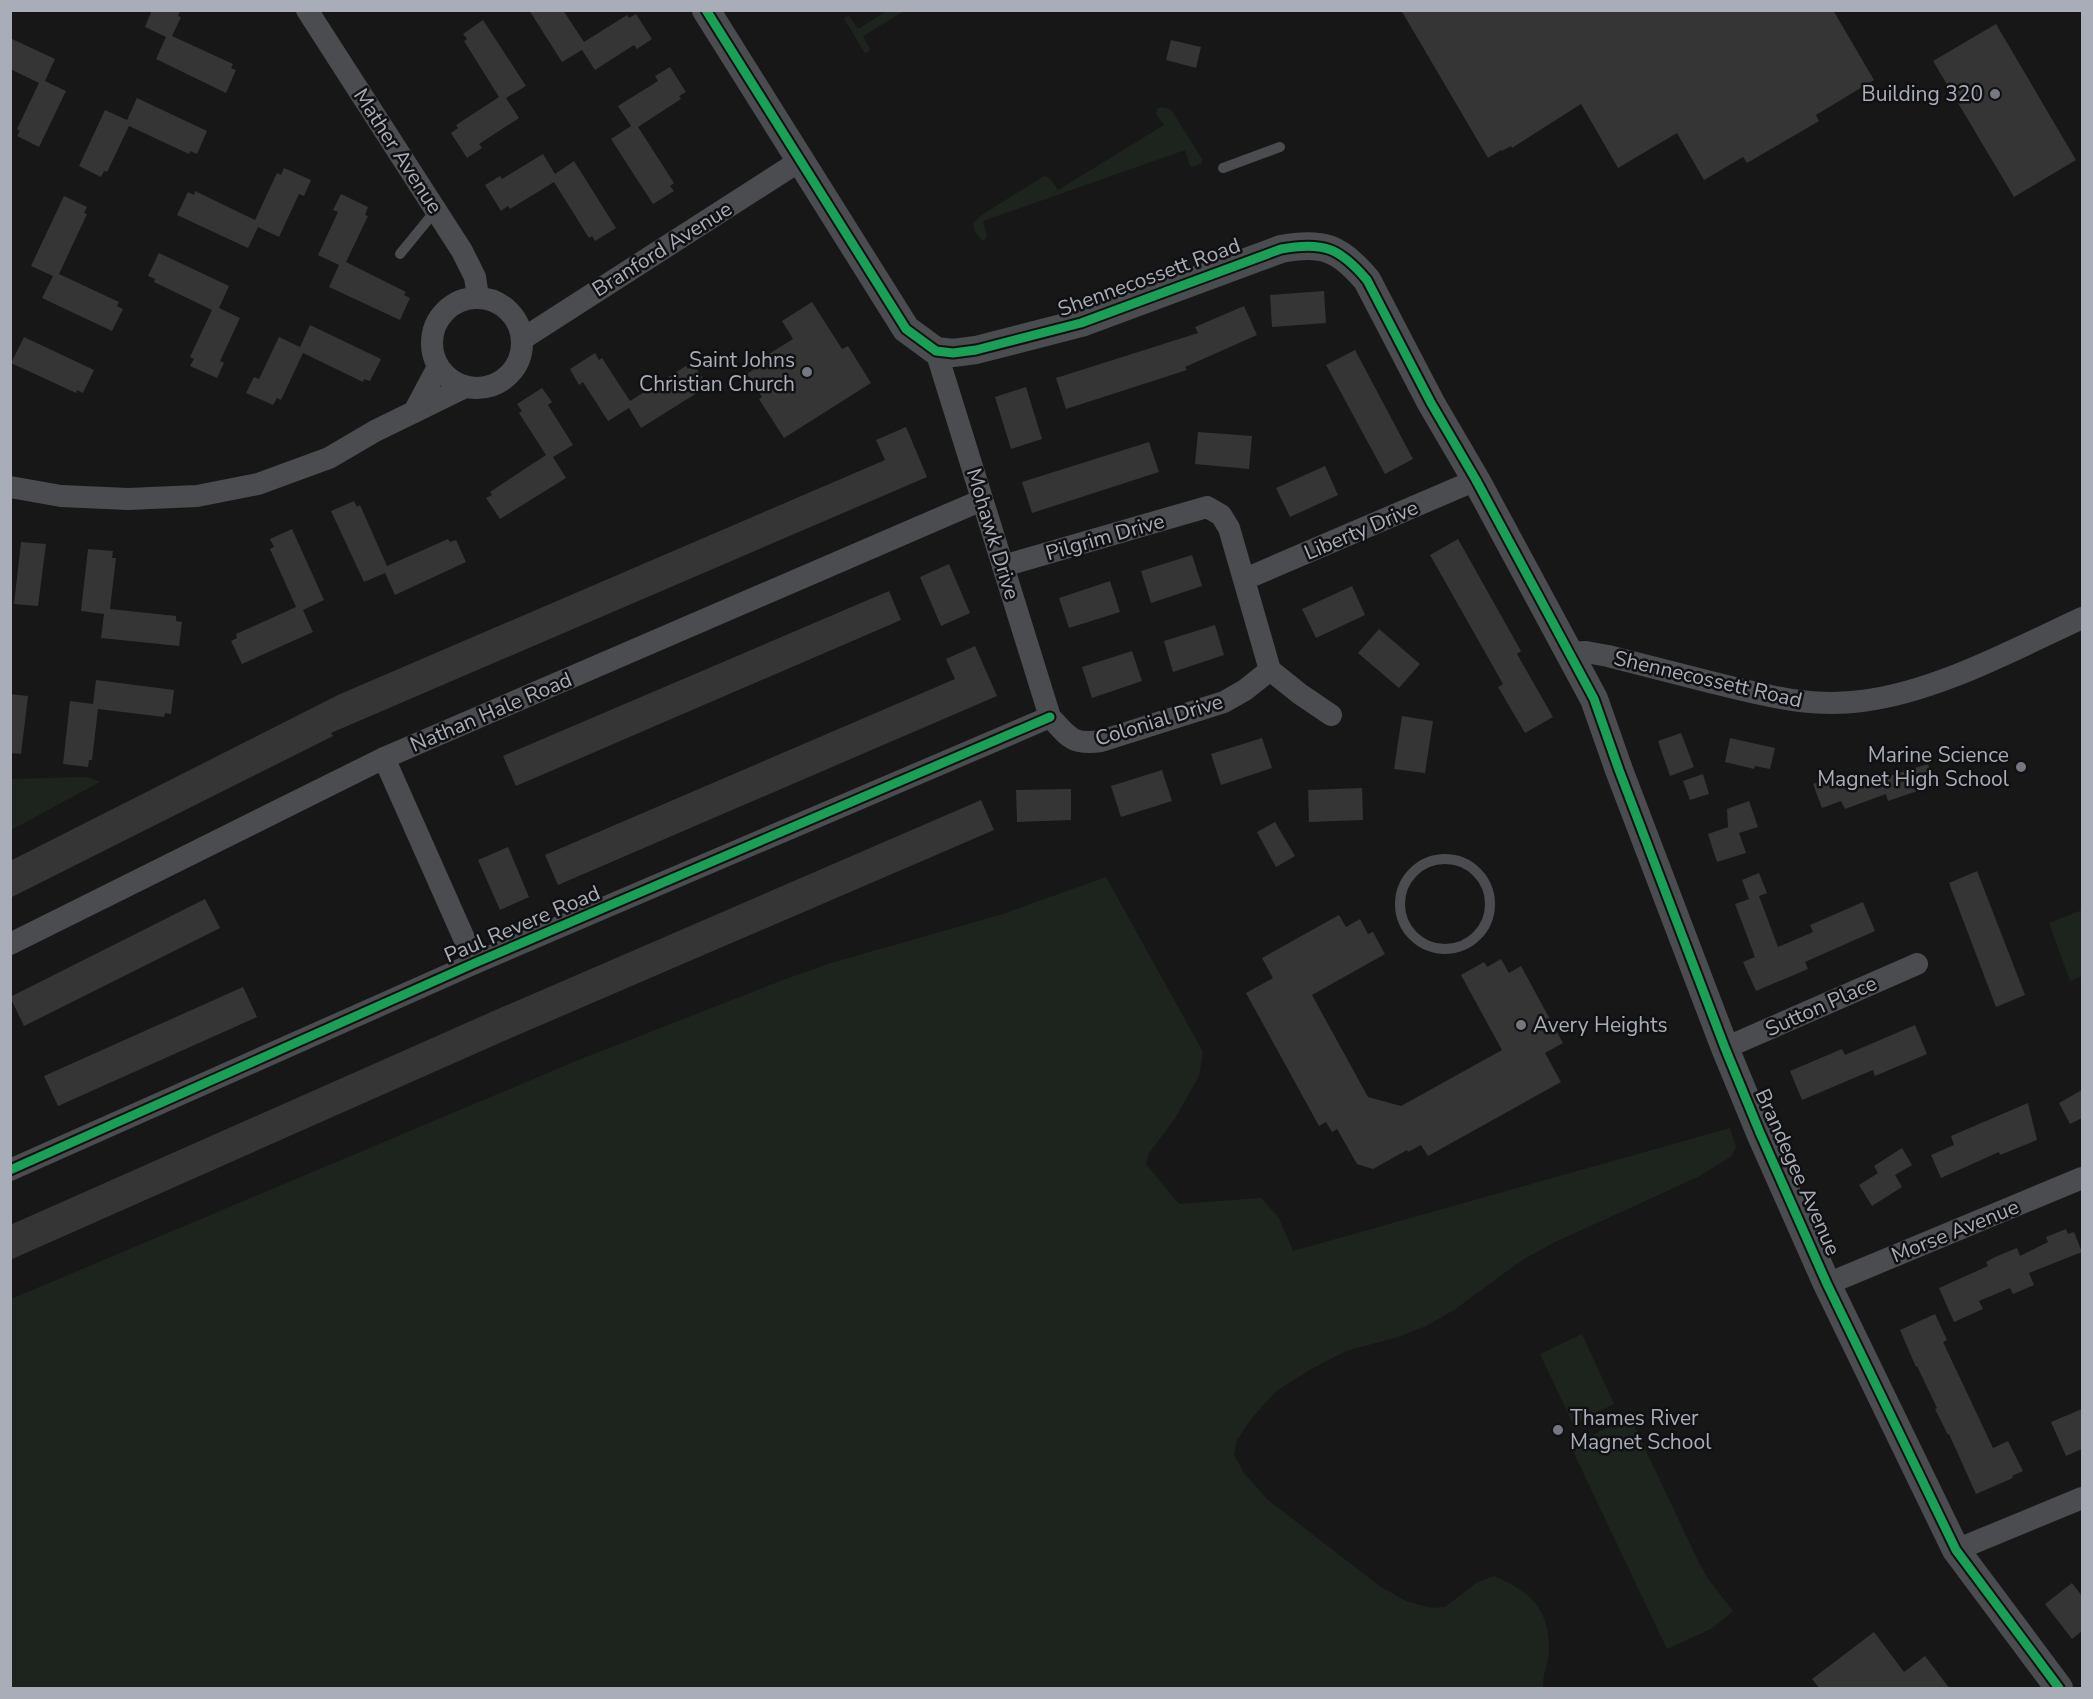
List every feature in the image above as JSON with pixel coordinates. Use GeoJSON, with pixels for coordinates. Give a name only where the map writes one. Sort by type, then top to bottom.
{"type":"FeatureCollection","features":[{"type":"Feature","properties":{"kind":"street","name":"Mather Avenue"},"geometry":{"type":"LineString","coordinates":[[307,10],[462,250],[475,278],[478,297]]}},
{"type":"Feature","properties":{"kind":"street"},"geometry":{"type":"LineString","coordinates":[[706,10],[906,329],[936,351]]}},
{"type":"Feature","properties":{"kind":"street","name":"Branford Avenue"},"geometry":{"type":"LineString","coordinates":[[524,338],[801,160]]}},
{"type":"Feature","properties":{"kind":"street","name":"Shennecossett Road"},"geometry":{"type":"LineString","coordinates":[[936,351],[953,353],[976,350],[1081,323],[1275,250],[1293,246],[1324,248],[1339,252],[1367,280],[1431,403],[1476,480],[1566,646],[1766,696],[1795,701],[1841,703],[1881,698],[1923,687],[2082,618]]}},
{"type":"Feature","properties":{"kind":"street"},"geometry":{"type":"LineString","coordinates":[[478,297],[493,300],[506,307],[522,329],[524,338],[518,363],[508,376],[495,384],[480,388],[465,387],[454,382],[438,367],[431,341],[434,327],[441,314],[451,305],[464,299],[478,297]]}},
{"type":"Feature","properties":{"kind":"street","name":"Mohawk Drive"},"geometry":{"type":"LineString","coordinates":[[936,351],[1050,717]]}},
{"type":"Feature","properties":{"kind":"street"},"geometry":{"type":"LineString","coordinates":[[414,412],[438,367]]}},
{"type":"Feature","properties":{"kind":"street"},"geometry":{"type":"LineString","coordinates":[[10,487],[61,496],[128,499],[197,496],[258,484],[329,458],[375,431],[465,387]]}},
{"type":"Feature","properties":{"kind":"street","name":"Liberty Drive"},"geometry":{"type":"LineString","coordinates":[[1245,579],[1476,480]]}},
{"type":"Feature","properties":{"kind":"street","name":"Nathan Hale Road"},"geometry":{"type":"LineString","coordinates":[[10,944],[384,758],[982,500]]}},
{"type":"Feature","properties":{"kind":"street","name":"Pilgrim Drive"},"geometry":{"type":"LineString","coordinates":[[1003,566],[1207,507],[1221,514],[1229,528],[1245,579]]}},
{"type":"Feature","properties":{"kind":"street"},"geometry":{"type":"LineString","coordinates":[[1245,579],[1270,670],[1331,715]]}},
{"type":"Feature","properties":{"kind":"street","name":"Brandegee Avenue"},"geometry":{"type":"LineString","coordinates":[[1566,646],[1594,699],[1725,1048],[1827,1284],[1956,1550],[2059,1689]]}},
{"type":"Feature","properties":{"kind":"street","name":"Colonial Drive"},"geometry":{"type":"LineString","coordinates":[[1050,717],[1071,739],[1086,742],[1101,741],[1224,702],[1245,690],[1270,670]]}},
{"type":"Feature","properties":{"kind":"street","name":"Paul Revere Road"},"geometry":{"type":"LineString","coordinates":[[10,1170],[475,963],[1050,717]]}},
{"type":"Feature","properties":{"kind":"street"},"geometry":{"type":"LineString","coordinates":[[384,758],[475,963]]}},
{"type":"Feature","properties":{"kind":"street","name":"Sutton Place"},"geometry":{"type":"LineString","coordinates":[[1725,1048],[1917,964]]}},
{"type":"Feature","properties":{"kind":"street","name":"Morse Avenue"},"geometry":{"type":"LineString","coordinates":[[1827,1284],[2082,1178]]}},
{"type":"Feature","properties":{"kind":"street"},"geometry":{"type":"LineString","coordinates":[[1956,1550],[2082,1498]]}},
{"type":"Feature","properties":{"kind":"lane"},"geometry":{"type":"LineString","coordinates":[[1223,168],[1280,147]]}},
{"type":"Feature","properties":{"kind":"lane"},"geometry":{"type":"LineString","coordinates":[[400,254],[436,210]]}},
{"type":"Feature","properties":{"kind":"lane"},"geometry":{"type":"LineString","coordinates":[[1452,858],[1467,864],[1479,873],[1488,886],[1491,902],[1489,917],[1483,930],[1473,941],[1459,948],[1445,950],[1430,947],[1418,941],[1407,930],[1401,917],[1399,903],[1402,888],[1410,875],[1422,864],[1436,859],[1452,858]]}},
{"type":"Feature","properties":{"kind":"shaded area"},"geometry":{"type":"Polygon","coordinates":[[[887,11],[904,11],[863,36],[870,49],[867,53],[864,52],[844,18],[849,16],[858,29],[887,11]]]}},
{"type":"Feature","properties":{"kind":"shaded area"},"geometry":{"type":"Polygon","coordinates":[[[1161,107],[1172,111],[1202,159],[1202,163],[1190,166],[1185,150],[983,221],[987,237],[983,241],[974,229],[973,224],[980,216],[1044,176],[1050,178],[1058,190],[1164,125],[1156,114],[1157,109],[1161,107]]]}},
{"type":"Feature","properties":{"kind":"shaded area"},"geometry":{"type":"Polygon","coordinates":[[[87,777],[100,782],[11,830],[11,779],[87,777]]]}},
{"type":"Feature","properties":{"kind":"shaded area"},"geometry":{"type":"Polygon","coordinates":[[[1106,877],[1203,1052],[1199,1076],[1174,1120],[1149,1153],[1146,1164],[1179,1204],[1261,1198],[1279,1218],[1293,1251],[1730,1128],[1736,1147],[1732,1156],[1698,1177],[1553,1243],[1521,1261],[1454,1310],[1426,1326],[1398,1337],[1346,1351],[1313,1368],[1276,1391],[1251,1419],[1237,1440],[1234,1455],[1244,1473],[1268,1500],[1381,1587],[1406,1601],[1431,1608],[1445,1607],[1476,1583],[1494,1576],[1526,1594],[1540,1610],[1548,1632],[1549,1652],[1543,1688],[11,1688],[11,1299],[576,1061],[783,980],[831,963],[1003,914],[1106,877]]]}},
{"type":"Feature","properties":{"kind":"shaded area"},"geometry":{"type":"Polygon","coordinates":[[[2082,910],[2082,976],[2070,981],[2049,923],[2082,910]]]}},
{"type":"Feature","properties":{"kind":"shaded area"},"geometry":{"type":"Polygon","coordinates":[[[1582,1334],[1614,1404],[1573,1424],[1540,1354],[1582,1334]]]}},
{"type":"Feature","properties":{"kind":"shaded area"},"geometry":{"type":"Polygon","coordinates":[[[1630,1417],[1699,1563],[1708,1579],[1733,1611],[1711,1629],[1667,1649],[1570,1445],[1630,1417]]]}},
{"type":"Feature","properties":{"kind":"building"},"geometry":{"type":"Polygon","coordinates":[[[152,10],[180,10],[178,16],[181,17],[172,36],[233,64],[231,68],[236,70],[226,93],[156,59],[166,37],[145,27],[152,10]]]}},
{"type":"Feature","properties":{"kind":"building"},"geometry":{"type":"Polygon","coordinates":[[[529,10],[563,10],[584,42],[627,15],[629,18],[636,14],[652,39],[637,49],[634,45],[595,70],[582,50],[562,62],[529,10]]]}},
{"type":"Feature","properties":{"kind":"building"},"geometry":{"type":"Polygon","coordinates":[[[1401,10],[1833,10],[1874,80],[1816,115],[1819,121],[1747,163],[1743,157],[1704,180],[1677,133],[1618,168],[1581,104],[1512,148],[1511,146],[1501,150],[1488,158],[1401,10]]]}},
{"type":"Feature","properties":{"kind":"building"},"geometry":{"type":"Polygon","coordinates":[[[483,20],[526,86],[506,98],[519,118],[479,144],[482,148],[467,158],[451,133],[458,128],[456,125],[499,97],[464,41],[467,39],[463,34],[483,20]]]}},
{"type":"Feature","properties":{"kind":"building","name":"Building 320"},"geometry":{"type":"Polygon","coordinates":[[[1996,24],[2076,160],[2014,197],[1933,61],[1996,24]]]}},
{"type":"Feature","properties":{"kind":"building"},"geometry":{"type":"Polygon","coordinates":[[[10,38],[55,59],[45,81],[66,91],[39,147],[17,136],[20,131],[17,129],[39,83],[10,69],[10,38]]]}},
{"type":"Feature","properties":{"kind":"building"},"geometry":{"type":"Polygon","coordinates":[[[1171,40],[1201,47],[1196,68],[1166,60],[1171,40]]]}},
{"type":"Feature","properties":{"kind":"building"},"geometry":{"type":"Polygon","coordinates":[[[670,67],[686,92],[679,96],[681,99],[638,127],[674,183],[670,186],[674,191],[653,204],[611,139],[631,126],[618,106],[658,81],[655,76],[670,67]]]}},
{"type":"Feature","properties":{"kind":"building"},"geometry":{"type":"Polygon","coordinates":[[[137,98],[207,131],[197,154],[190,151],[189,154],[129,126],[107,172],[104,171],[101,177],[79,166],[105,110],[127,120],[137,98]]]}},
{"type":"Feature","properties":{"kind":"building"},"geometry":{"type":"Polygon","coordinates":[[[543,154],[555,174],[574,161],[616,228],[595,241],[592,236],[589,238],[554,182],[510,209],[508,206],[501,211],[485,185],[500,176],[502,179],[543,154]]]}},
{"type":"Feature","properties":{"kind":"building"},"geometry":{"type":"Polygon","coordinates":[[[284,168],[311,180],[304,196],[299,194],[279,237],[258,227],[248,248],[177,215],[188,192],[194,195],[195,191],[255,220],[277,173],[281,175],[284,168]]]}},
{"type":"Feature","properties":{"kind":"building"},"geometry":{"type":"Polygon","coordinates":[[[341,194],[368,207],[365,215],[368,216],[346,262],[406,292],[404,295],[410,298],[400,320],[329,287],[339,265],[318,255],[338,212],[333,210],[341,194]]]}},
{"type":"Feature","properties":{"kind":"building"},"geometry":{"type":"Polygon","coordinates":[[[64,196],[87,207],[84,213],[87,214],[59,274],[119,302],[117,306],[123,309],[112,331],[42,298],[53,276],[31,266],[64,196]]]}},
{"type":"Feature","properties":{"kind":"building"},"geometry":{"type":"Polygon","coordinates":[[[159,253],[229,286],[219,308],[240,318],[220,361],[224,363],[217,378],[190,366],[194,359],[190,357],[212,310],[154,282],[155,279],[148,276],[159,253]]]}},
{"type":"Feature","properties":{"kind":"building"},"geometry":{"type":"Polygon","coordinates":[[[1324,291],[1326,323],[1272,327],[1270,295],[1324,291]]]}},
{"type":"Feature","properties":{"kind":"building","name":"Saint Johns Christian Church"},"geometry":{"type":"Polygon","coordinates":[[[812,302],[842,349],[848,346],[871,383],[784,438],[759,399],[762,397],[747,374],[753,370],[751,365],[793,339],[782,321],[812,302]]]}},
{"type":"Feature","properties":{"kind":"building"},"geometry":{"type":"Polygon","coordinates":[[[1244,306],[1257,335],[1185,367],[1187,370],[1066,409],[1056,378],[1198,333],[1195,327],[1244,306]]]}},
{"type":"Feature","properties":{"kind":"building"},"geometry":{"type":"Polygon","coordinates":[[[310,325],[381,359],[370,381],[364,379],[363,382],[303,353],[281,400],[277,398],[273,405],[246,393],[254,377],[259,379],[279,337],[300,347],[310,325]]]}},
{"type":"Feature","properties":{"kind":"building"},"geometry":{"type":"Polygon","coordinates":[[[24,337],[94,370],[83,393],[77,390],[76,393],[11,363],[24,337]]]}},
{"type":"Feature","properties":{"kind":"building"},"geometry":{"type":"Polygon","coordinates":[[[1355,350],[1413,459],[1385,474],[1326,365],[1355,350]]]}},
{"type":"Feature","properties":{"kind":"building"},"geometry":{"type":"Polygon","coordinates":[[[595,353],[599,360],[602,358],[630,401],[686,366],[688,369],[694,365],[708,386],[641,428],[629,408],[608,421],[583,382],[579,385],[570,369],[595,353]]]}},
{"type":"Feature","properties":{"kind":"building"},"geometry":{"type":"Polygon","coordinates":[[[1026,387],[1042,439],[1011,449],[995,397],[1026,387]]]}},
{"type":"Feature","properties":{"kind":"building"},"geometry":{"type":"Polygon","coordinates":[[[542,388],[552,402],[548,405],[573,445],[553,457],[566,478],[500,519],[486,498],[492,495],[490,492],[546,455],[519,413],[522,411],[517,404],[542,388]]]}},
{"type":"Feature","properties":{"kind":"building"},"geometry":{"type":"Polygon","coordinates":[[[906,427],[927,477],[331,733],[333,736],[10,898],[10,861],[338,695],[885,460],[876,440],[906,427]]]}},
{"type":"Feature","properties":{"kind":"building"},"geometry":{"type":"Polygon","coordinates":[[[1198,432],[1252,436],[1249,469],[1195,464],[1198,432]]]}},
{"type":"Feature","properties":{"kind":"building"},"geometry":{"type":"Polygon","coordinates":[[[1149,442],[1159,472],[1032,513],[1022,482],[1149,442]]]}},
{"type":"Feature","properties":{"kind":"building"},"geometry":{"type":"Polygon","coordinates":[[[1325,466],[1338,495],[1290,517],[1276,488],[1325,466]]]}},
{"type":"Feature","properties":{"kind":"building"},"geometry":{"type":"Polygon","coordinates":[[[354,501],[357,507],[360,505],[387,566],[448,539],[450,542],[456,540],[466,562],[395,595],[385,573],[364,582],[331,511],[354,501]]]}},
{"type":"Feature","properties":{"kind":"building"},"geometry":{"type":"Polygon","coordinates":[[[292,529],[324,600],[303,610],[313,632],[242,664],[231,641],[237,638],[236,634],[296,607],[270,549],[274,547],[270,539],[292,529]]]}},
{"type":"Feature","properties":{"kind":"building"},"geometry":{"type":"Polygon","coordinates":[[[1458,539],[1521,651],[1517,654],[1553,717],[1525,733],[1498,687],[1503,684],[1430,555],[1458,539]]]}},
{"type":"Feature","properties":{"kind":"building"},"geometry":{"type":"Polygon","coordinates":[[[21,542],[46,544],[38,606],[14,604],[21,542]]]}},
{"type":"Feature","properties":{"kind":"building"},"geometry":{"type":"Polygon","coordinates":[[[88,549],[113,551],[112,558],[116,558],[110,609],[176,616],[176,621],[182,622],[179,646],[101,638],[104,614],[81,611],[88,549]]]}},
{"type":"Feature","properties":{"kind":"building"},"geometry":{"type":"Polygon","coordinates":[[[1192,555],[1202,586],[1151,603],[1141,571],[1192,555]]]}},
{"type":"Feature","properties":{"kind":"building"},"geometry":{"type":"Polygon","coordinates":[[[949,564],[970,613],[941,626],[920,577],[949,564]]]}},
{"type":"Feature","properties":{"kind":"building"},"geometry":{"type":"Polygon","coordinates":[[[1110,581],[1120,612],[1069,628],[1059,598],[1110,581]]]}},
{"type":"Feature","properties":{"kind":"building"},"geometry":{"type":"Polygon","coordinates":[[[1352,586],[1365,615],[1316,638],[1302,609],[1352,586]]]}},
{"type":"Feature","properties":{"kind":"building"},"geometry":{"type":"Polygon","coordinates":[[[889,591],[901,620],[516,786],[503,756],[889,591]]]}},
{"type":"Feature","properties":{"kind":"building"},"geometry":{"type":"Polygon","coordinates":[[[1215,625],[1224,655],[1173,672],[1164,641],[1215,625]]]}},
{"type":"Feature","properties":{"kind":"building"},"geometry":{"type":"Polygon","coordinates":[[[1379,629],[1420,664],[1399,688],[1358,653],[1379,629]]]}},
{"type":"Feature","properties":{"kind":"building"},"geometry":{"type":"Polygon","coordinates":[[[975,646],[997,696],[558,885],[545,855],[955,679],[946,659],[975,646]]]}},
{"type":"Feature","properties":{"kind":"building"},"geometry":{"type":"Polygon","coordinates":[[[1132,651],[1142,681],[1092,698],[1082,667],[1132,651]]]}},
{"type":"Feature","properties":{"kind":"building"},"geometry":{"type":"Polygon","coordinates":[[[96,680],[174,690],[171,714],[165,713],[164,717],[98,709],[92,760],[89,760],[88,767],[63,764],[70,701],[93,704],[96,680]]]}},
{"type":"Feature","properties":{"kind":"building"},"geometry":{"type":"Polygon","coordinates":[[[10,694],[28,696],[21,754],[10,753],[10,694]]]}},
{"type":"Feature","properties":{"kind":"building"},"geometry":{"type":"Polygon","coordinates":[[[1402,716],[1433,721],[1425,773],[1394,769],[1402,716]]]}},
{"type":"Feature","properties":{"kind":"building"},"geometry":{"type":"Polygon","coordinates":[[[1681,733],[1694,767],[1670,776],[1658,741],[1681,733]]]}},
{"type":"Feature","properties":{"kind":"building"},"geometry":{"type":"Polygon","coordinates":[[[1262,738],[1272,768],[1221,785],[1211,754],[1262,738]]]}},
{"type":"Feature","properties":{"kind":"building"},"geometry":{"type":"Polygon","coordinates":[[[1730,738],[1775,748],[1770,769],[1755,766],[1754,769],[1725,762],[1730,738]]]}},
{"type":"Feature","properties":{"kind":"building"},"geometry":{"type":"Polygon","coordinates":[[[1928,764],[1935,785],[1888,801],[1886,794],[1845,809],[1841,801],[1822,808],[1813,784],[1840,774],[1843,781],[1861,774],[1864,784],[1928,764]]]}},
{"type":"Feature","properties":{"kind":"building"},"geometry":{"type":"Polygon","coordinates":[[[1162,770],[1172,801],[1121,817],[1111,786],[1162,770]]]}},
{"type":"Feature","properties":{"kind":"building"},"geometry":{"type":"Polygon","coordinates":[[[1703,774],[1709,794],[1690,800],[1683,781],[1703,774]]]}},
{"type":"Feature","properties":{"kind":"building"},"geometry":{"type":"Polygon","coordinates":[[[1362,788],[1363,820],[1309,822],[1308,790],[1362,788]]]}},
{"type":"Feature","properties":{"kind":"building"},"geometry":{"type":"Polygon","coordinates":[[[1071,789],[1071,820],[1017,822],[1016,790],[1071,789]]]}},
{"type":"Feature","properties":{"kind":"building"},"geometry":{"type":"Polygon","coordinates":[[[981,800],[994,830],[504,1041],[10,1260],[10,1225],[491,1012],[981,800]]]}},
{"type":"Feature","properties":{"kind":"building"},"geometry":{"type":"Polygon","coordinates":[[[1749,801],[1758,827],[1739,833],[1746,853],[1717,862],[1708,834],[1728,827],[1727,809],[1749,801]]]}},
{"type":"Feature","properties":{"kind":"building"},"geometry":{"type":"Polygon","coordinates":[[[1275,822],[1295,856],[1276,867],[1257,832],[1275,822]]]}},
{"type":"Feature","properties":{"kind":"building"},"geometry":{"type":"Polygon","coordinates":[[[508,847],[529,897],[500,910],[478,860],[508,847]]]}},
{"type":"Feature","properties":{"kind":"building"},"geometry":{"type":"Polygon","coordinates":[[[1977,871],[2025,995],[1996,1007],[1949,883],[1977,871]]]}},
{"type":"Feature","properties":{"kind":"building"},"geometry":{"type":"Polygon","coordinates":[[[1759,873],[1767,893],[1759,896],[1778,947],[1813,932],[1810,925],[1863,902],[1875,931],[1805,962],[1808,969],[1756,991],[1743,962],[1755,957],[1735,904],[1749,899],[1742,880],[1759,873]]]}},
{"type":"Feature","properties":{"kind":"building"},"geometry":{"type":"Polygon","coordinates":[[[205,899],[220,928],[24,1026],[10,997],[205,899]]]}},
{"type":"Feature","properties":{"kind":"building","name":"Avery Heights"},"geometry":{"type":"Polygon","coordinates":[[[1339,915],[1346,927],[1360,919],[1368,934],[1373,932],[1385,954],[1312,995],[1368,1097],[1401,1106],[1502,1050],[1461,975],[1484,962],[1487,967],[1501,959],[1509,973],[1521,966],[1563,1043],[1545,1053],[1561,1082],[1428,1156],[1421,1145],[1373,1169],[1357,1164],[1337,1129],[1332,1132],[1326,1122],[1319,1126],[1246,993],[1273,978],[1262,958],[1339,915]]]}},
{"type":"Feature","properties":{"kind":"building"},"geometry":{"type":"Polygon","coordinates":[[[243,987],[257,1017],[58,1106],[44,1076],[243,987]]]}},
{"type":"Feature","properties":{"kind":"building"},"geometry":{"type":"Polygon","coordinates":[[[1915,1025],[1927,1054],[1875,1076],[1873,1070],[1802,1100],[1790,1071],[1842,1049],[1845,1055],[1915,1025]]]}},
{"type":"Feature","properties":{"kind":"building"},"geometry":{"type":"Polygon","coordinates":[[[2082,1090],[2082,1118],[2070,1124],[2059,1103],[2082,1090]]]}},
{"type":"Feature","properties":{"kind":"building"},"geometry":{"type":"Polygon","coordinates":[[[2028,1103],[2037,1140],[2000,1155],[1999,1152],[1941,1178],[1931,1155],[1954,1145],[1951,1136],[2028,1103]]]}},
{"type":"Feature","properties":{"kind":"building"},"geometry":{"type":"Polygon","coordinates":[[[1902,1148],[1912,1165],[1895,1175],[1902,1187],[1872,1206],[1859,1185],[1878,1173],[1874,1166],[1902,1148]]]}},
{"type":"Feature","properties":{"kind":"building"},"geometry":{"type":"Polygon","coordinates":[[[2066,1229],[2068,1234],[2074,1232],[2082,1252],[2029,1273],[2034,1285],[2013,1294],[2010,1288],[1979,1301],[1983,1309],[1954,1322],[1939,1288],[1988,1266],[1986,1262],[2017,1248],[2020,1256],[2048,1242],[2046,1237],[2066,1229]]]}},
{"type":"Feature","properties":{"kind":"building"},"geometry":{"type":"Polygon","coordinates":[[[1935,1314],[1947,1340],[1943,1342],[1993,1448],[2008,1441],[2023,1471],[2012,1476],[2013,1478],[1976,1494],[1900,1330],[1935,1314]]]}},
{"type":"Feature","properties":{"kind":"building"},"geometry":{"type":"Polygon","coordinates":[[[2082,1409],[2082,1449],[2066,1456],[2051,1422],[2082,1409]]]}},
{"type":"Feature","properties":{"kind":"building"},"geometry":{"type":"Polygon","coordinates":[[[2072,1583],[2082,1596],[2082,1631],[2072,1639],[2045,1604],[2072,1583]]]}},
{"type":"Feature","properties":{"kind":"building"},"geometry":{"type":"Polygon","coordinates":[[[1874,1632],[1904,1672],[1925,1656],[1950,1689],[1820,1689],[1812,1679],[1874,1632]]]}},
{"type":"Feature","properties":{"kind":"cycle path"},"geometry":{"type":"LineString","coordinates":[[706,10],[906,329],[936,351],[953,353],[976,350],[1081,323],[1281,249],[1308,246],[1330,250],[1348,261],[1367,280],[1431,403],[1476,480],[1594,699],[1725,1048],[1760,1133],[1827,1284],[1956,1550],[2059,1688]]}},
{"type":"Feature","properties":{"kind":"cycle path"},"geometry":{"type":"LineString","coordinates":[[10,1170],[475,963],[1050,717]]}},
{"type":"Feature","properties":{"kind":"place","name":"Building 320"},"geometry":{"type":"Point","coordinates":[1995,94]}},
{"type":"Feature","properties":{"kind":"place","name":"Saint Johns Christian Church"},"geometry":{"type":"Point","coordinates":[807,372]}},
{"type":"Feature","properties":{"kind":"place","name":"Marine Science Magnet High School"},"geometry":{"type":"Point","coordinates":[2021,767]}},
{"type":"Feature","properties":{"kind":"place","name":"Avery Heights"},"geometry":{"type":"Point","coordinates":[1521,1025]}},
{"type":"Feature","properties":{"kind":"place","name":"Thames River Magnet School"},"geometry":{"type":"Point","coordinates":[1558,1430]}}]}
